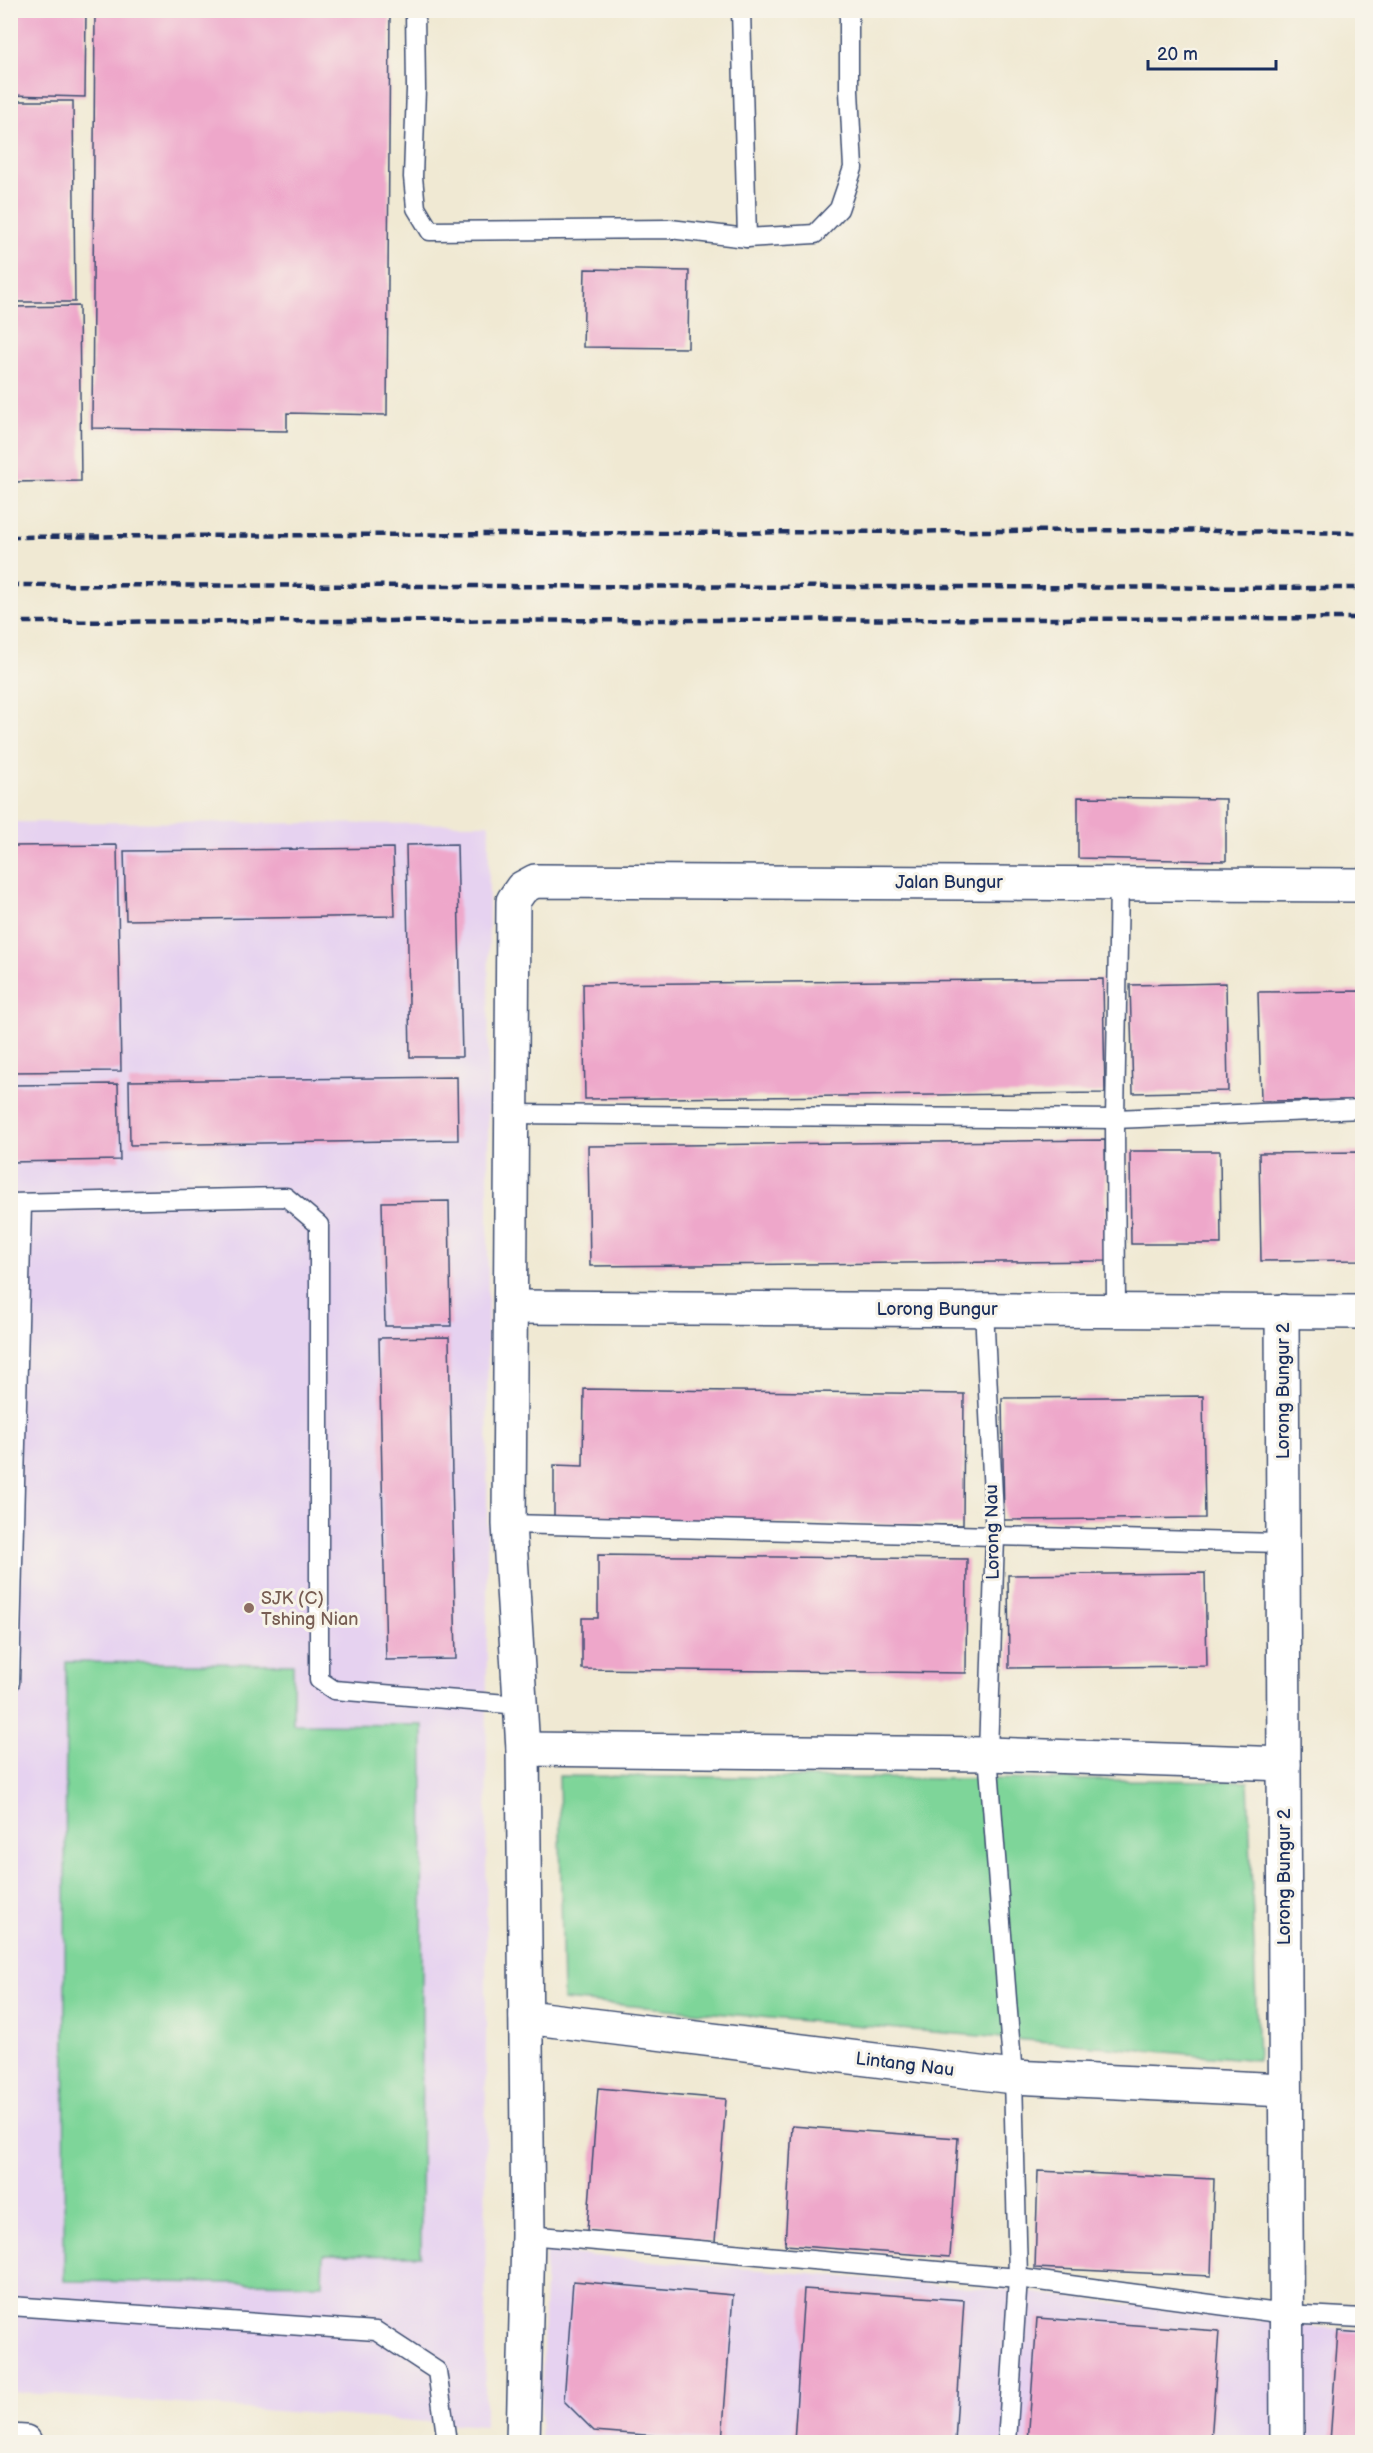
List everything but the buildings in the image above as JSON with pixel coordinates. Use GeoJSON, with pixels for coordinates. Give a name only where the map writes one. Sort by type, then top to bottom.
{"type":"FeatureCollection","features":[{"type":"Feature","properties":{"kind":"street","name":"Jalan Bungur"},"geometry":{"type":"LineString","coordinates":[[510,1114],[513,901],[522,888],[535,881],[1119,882],[1362,885]]}},
{"type":"Feature","properties":{"kind":"street"},"geometry":{"type":"LineString","coordinates":[[510,1114],[509,1524],[523,1749],[526,2017],[528,2235],[523,2442]]}},
{"type":"Feature","properties":{"kind":"street","name":"Lorong Bungur"},"geometry":{"type":"LineString","coordinates":[[511,1307],[1362,1312]]}},
{"type":"Feature","properties":{"kind":"street","name":"Lorong Bungur 2"},"geometry":{"type":"LineString","coordinates":[[1282,1311],[1287,2442]]}},
{"type":"Feature","properties":{"kind":"street"},"geometry":{"type":"LineString","coordinates":[[523,1749],[988,1754],[1284,1764]]}},
{"type":"Feature","properties":{"kind":"street","name":"Lintang Nau"},"geometry":{"type":"LineString","coordinates":[[526,2017],[1013,2077],[1285,2090]]}},
{"type":"Feature","properties":{"kind":"street"},"geometry":{"type":"LineString","coordinates":[[10,2441],[25,2442]]}},
{"type":"Feature","properties":{"kind":"lane"},"geometry":{"type":"LineString","coordinates":[[415,10],[416,89],[413,177],[416,208],[430,231],[670,229],[747,238],[815,234],[839,209],[853,168],[849,91],[849,10]]}},
{"type":"Feature","properties":{"kind":"lane"},"geometry":{"type":"LineString","coordinates":[[741,10],[747,238]]}},
{"type":"Feature","properties":{"kind":"lane"},"geometry":{"type":"LineString","coordinates":[[1116,1310],[1115,1119],[1119,882]]}},
{"type":"Feature","properties":{"kind":"lane"},"geometry":{"type":"LineString","coordinates":[[510,1114],[1115,1119],[1362,1109]]}},
{"type":"Feature","properties":{"kind":"lane"},"geometry":{"type":"LineString","coordinates":[[10,1683],[16,1204],[286,1197],[319,1225],[320,1680],[334,1690],[520,1705]]}},
{"type":"Feature","properties":{"kind":"lane","name":"Lorong Nau"},"geometry":{"type":"LineString","coordinates":[[984,1310],[995,1537],[988,1754],[1013,2077],[1017,2278],[1007,2442]]}},
{"type":"Feature","properties":{"kind":"lane"},"geometry":{"type":"LineString","coordinates":[[509,1524],[1283,1543]]}},
{"type":"Feature","properties":{"kind":"lane"},"geometry":{"type":"LineString","coordinates":[[528,2235],[1017,2278],[1286,2314],[1362,2318]]}},
{"type":"Feature","properties":{"kind":"lane"},"geometry":{"type":"LineString","coordinates":[[10,2306],[376,2331],[437,2371],[447,2442]]}},
{"type":"Feature","properties":{"kind":"shaded area","name":"SJK (C) Tshing Nian"},"geometry":{"type":"Polygon","coordinates":[[[10,822],[489,824],[485,2426],[11,2392],[10,822]]]}},
{"type":"Feature","properties":{"kind":"shaded area"},"geometry":{"type":"Polygon","coordinates":[[[546,2252],[1035,2293],[1314,2327],[1362,2330],[1362,2442],[540,2442],[546,2252]]]}},
{"type":"Feature","properties":{"kind":"green space"},"geometry":{"type":"Polygon","coordinates":[[[66,1662],[293,1664],[293,1724],[423,1725],[421,2256],[323,2255],[322,2284],[64,2281],[66,1662]]]}},
{"type":"Feature","properties":{"kind":"green space"},"geometry":{"type":"Polygon","coordinates":[[[559,1776],[1248,1781],[1258,2060],[563,2000],[559,1776]]]}},
{"type":"Feature","properties":{"kind":"railway"},"geometry":{"type":"LineString","coordinates":[[10,537],[1155,530],[1362,533]]}},
{"type":"Feature","properties":{"kind":"railway"},"geometry":{"type":"LineString","coordinates":[[10,585],[1362,588]]}},
{"type":"Feature","properties":{"kind":"railway"},"geometry":{"type":"LineString","coordinates":[[10,622],[1362,618]]}},
{"type":"Feature","properties":{"kind":"place","name":"SJK (C) Tshing Nian"},"geometry":{"type":"Point","coordinates":[249,1608]}}]}
